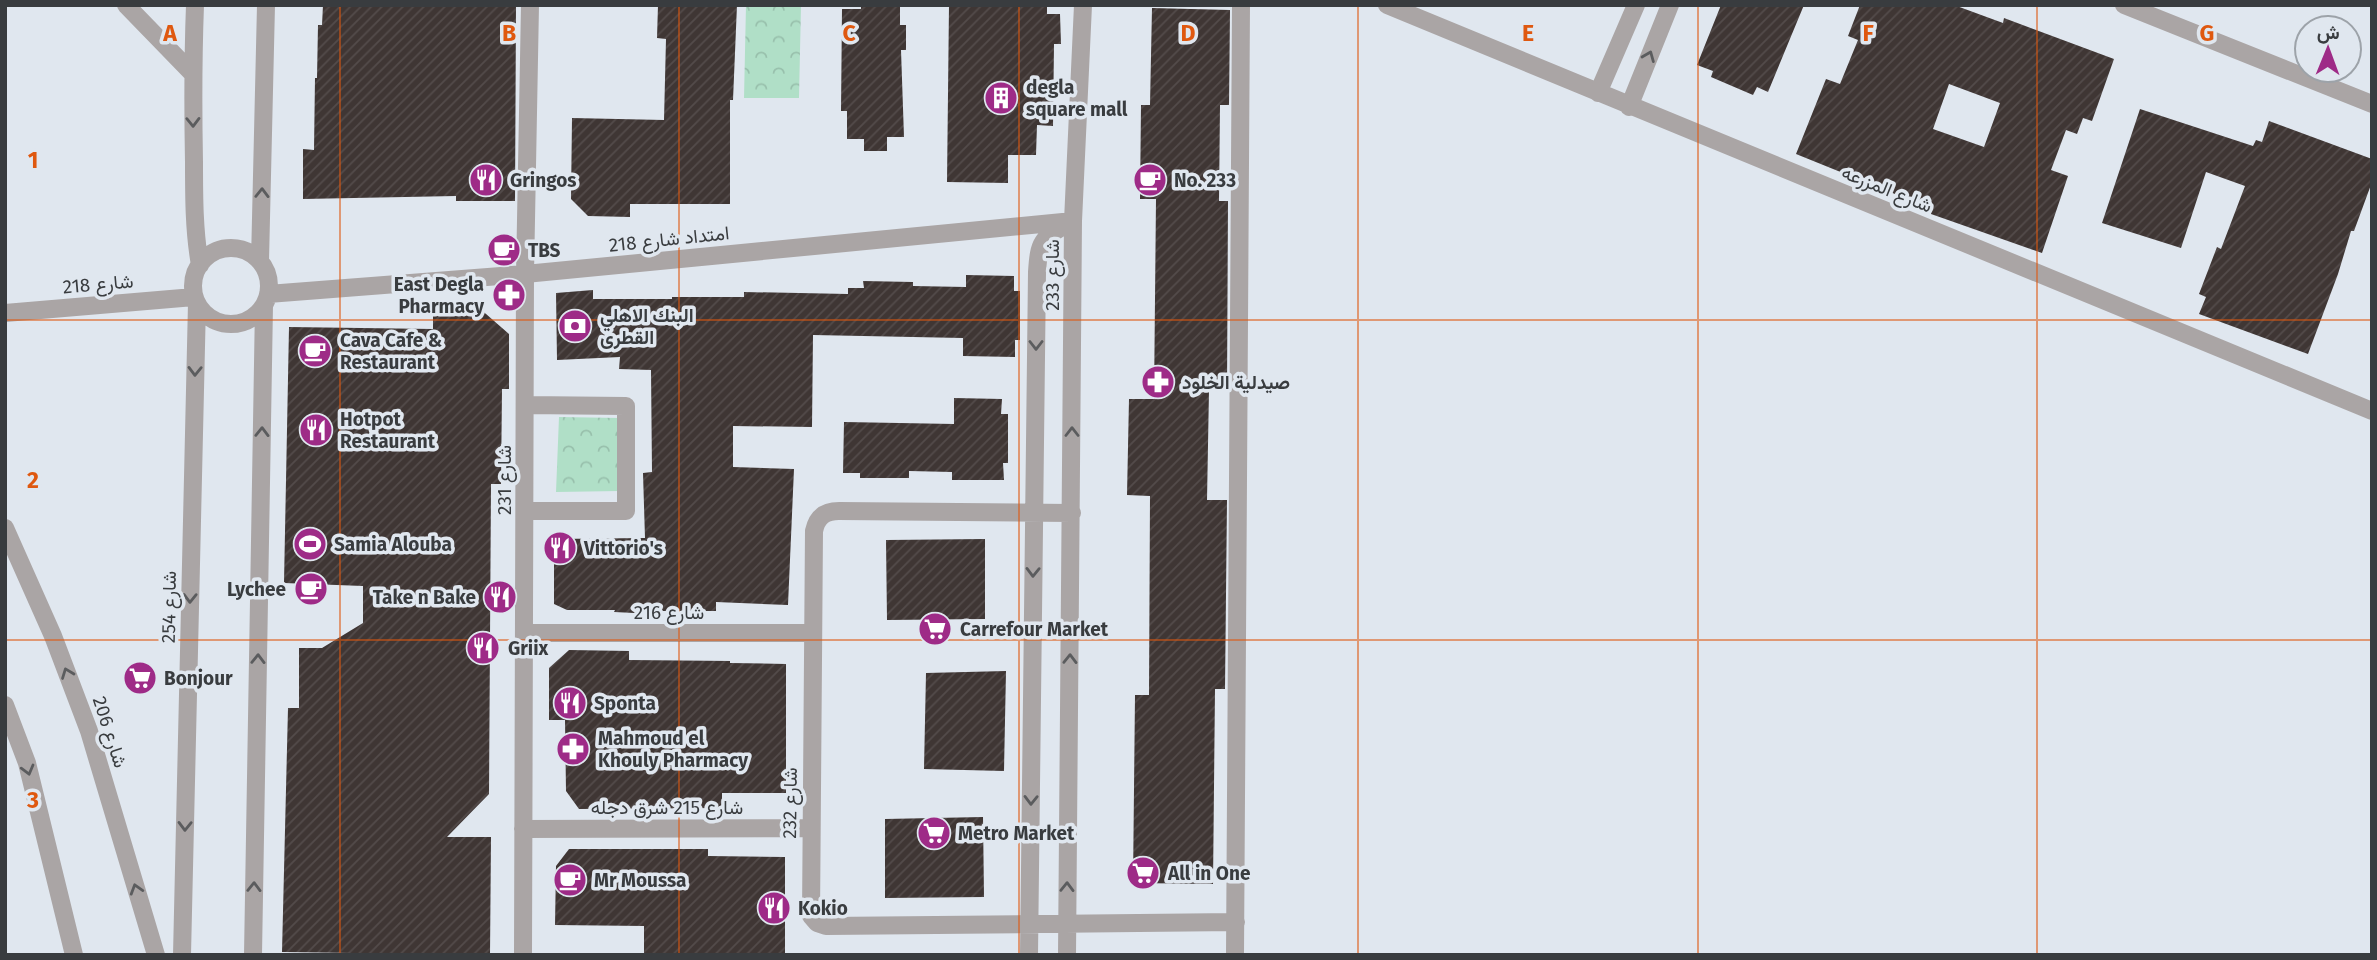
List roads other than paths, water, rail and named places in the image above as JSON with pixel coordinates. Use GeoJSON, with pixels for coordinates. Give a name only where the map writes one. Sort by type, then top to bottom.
{"type":"FeatureCollection","features":[{"type":"Feature","properties":{"kind":"street"},"geometry":{"type":"LineString","coordinates":[[126,5],[192,72]]}},
{"type":"Feature","properties":{"kind":"street"},"geometry":{"type":"LineString","coordinates":[[195,5],[192,72],[195,240],[200,265]]}},
{"type":"Feature","properties":{"kind":"street"},"geometry":{"type":"LineString","coordinates":[[260,261],[266,5]]}},
{"type":"Feature","properties":{"kind":"street","name":"شارع 231"},"geometry":{"type":"LineString","coordinates":[[523,955],[525,274],[530,5]]}},
{"type":"Feature","properties":{"kind":"street"},"geometry":{"type":"LineString","coordinates":[[1073,221],[1083,5]]}},
{"type":"Feature","properties":{"kind":"street"},"geometry":{"type":"LineString","coordinates":[[1235,955],[1241,5]]}},
{"type":"Feature","properties":{"kind":"street","name":"شارع المزرعه"},"geometry":{"type":"LineString","coordinates":[[1387,5],[2372,411]]}},
{"type":"Feature","properties":{"kind":"street"},"geometry":{"type":"LineString","coordinates":[[1598,93],[1636,5]]}},
{"type":"Feature","properties":{"kind":"street"},"geometry":{"type":"LineString","coordinates":[[1629,107],[1670,5]]}},
{"type":"Feature","properties":{"kind":"street"},"geometry":{"type":"LineString","coordinates":[[2124,5],[2372,104]]}},
{"type":"Feature","properties":{"kind":"street","name":"امتداد شارع 218"},"geometry":{"type":"LineString","coordinates":[[266,300],[1073,221]]}},
{"type":"Feature","properties":{"kind":"street","name":"شارع 233"},"geometry":{"type":"LineString","coordinates":[[1029,955],[1038,252],[1046,236],[1073,221],[1067,955]]}},
{"type":"Feature","properties":{"kind":"street"},"geometry":{"type":"LineString","coordinates":[[253,955],[266,300],[269,283],[260,261],[251,254],[229,248],[208,256],[194,275],[196,300],[210,318],[230,324],[250,319],[266,300]]}},
{"type":"Feature","properties":{"kind":"street","name":"شارع 218"},"geometry":{"type":"LineString","coordinates":[[5,313],[196,300]]}},
{"type":"Feature","properties":{"kind":"street","name":"شارع 254"},"geometry":{"type":"LineString","coordinates":[[182,955],[196,300]]}},
{"type":"Feature","properties":{"kind":"street"},"geometry":{"type":"LineString","coordinates":[[524,511],[626,511],[626,406],[525,405]]}},
{"type":"Feature","properties":{"kind":"street","name":"شارع 232"},"geometry":{"type":"LineString","coordinates":[[1072,513],[839,511],[825,513],[816,524],[810,911],[813,920],[822,926],[1236,922]]}},
{"type":"Feature","properties":{"kind":"street","name":"شارع 206"},"geometry":{"type":"LineString","coordinates":[[5,528],[53,636],[89,731],[156,955]]}},
{"type":"Feature","properties":{"kind":"street","name":"شارع 216"},"geometry":{"type":"LineString","coordinates":[[524,633],[813,633]]}},
{"type":"Feature","properties":{"kind":"street"},"geometry":{"type":"LineString","coordinates":[[5,705],[11,742],[27,763],[74,955]]}},
{"type":"Feature","properties":{"kind":"street","name":"شارع 215 شرق دجله"},"geometry":{"type":"LineString","coordinates":[[523,829],[811,828]]}},
{"type":"Feature","properties":{"kind":"place","name":"degla square mall"},"geometry":{"type":"Point","coordinates":[1001,98]}},
{"type":"Feature","properties":{"kind":"place","name":"Gringos"},"geometry":{"type":"Point","coordinates":[486,180]}},
{"type":"Feature","properties":{"kind":"place","name":"No. 233"},"geometry":{"type":"Point","coordinates":[1150,180]}},
{"type":"Feature","properties":{"kind":"place","name":"TBS"},"geometry":{"type":"Point","coordinates":[504,250]}},
{"type":"Feature","properties":{"kind":"place","name":"East Degla Pharmacy"},"geometry":{"type":"Point","coordinates":[509,295]}},
{"type":"Feature","properties":{"kind":"place","name":"البنك الاهلي القطرى"},"geometry":{"type":"Point","coordinates":[575,326]}},
{"type":"Feature","properties":{"kind":"place","name":"Cava Cafe & Restaurant"},"geometry":{"type":"Point","coordinates":[315,351]}},
{"type":"Feature","properties":{"kind":"place","name":"صيدلية الخلود"},"geometry":{"type":"Point","coordinates":[1158,382]}},
{"type":"Feature","properties":{"kind":"place","name":"Hotpot Restaurant"},"geometry":{"type":"Point","coordinates":[316,430]}},
{"type":"Feature","properties":{"kind":"place","name":"Samia Alouba"},"geometry":{"type":"Point","coordinates":[310,544]}},
{"type":"Feature","properties":{"kind":"place","name":"Vittorio's"},"geometry":{"type":"Point","coordinates":[560,548]}},
{"type":"Feature","properties":{"kind":"place","name":"Lychee"},"geometry":{"type":"Point","coordinates":[311,589]}},
{"type":"Feature","properties":{"kind":"place","name":"Take n Bake"},"geometry":{"type":"Point","coordinates":[500,597]}},
{"type":"Feature","properties":{"kind":"place","name":"Carrefour Market"},"geometry":{"type":"Point","coordinates":[935,629]}},
{"type":"Feature","properties":{"kind":"place","name":"Griix"},"geometry":{"type":"Point","coordinates":[483,648]}},
{"type":"Feature","properties":{"kind":"place","name":"Bonjour"},"geometry":{"type":"Point","coordinates":[140,678]}},
{"type":"Feature","properties":{"kind":"place","name":"Sponta"},"geometry":{"type":"Point","coordinates":[570,703]}},
{"type":"Feature","properties":{"kind":"place","name":"Mahmoud el Khouly Pharmacy"},"geometry":{"type":"Point","coordinates":[573,749]}},
{"type":"Feature","properties":{"kind":"place","name":"Metro Market"},"geometry":{"type":"Point","coordinates":[934,833]}},
{"type":"Feature","properties":{"kind":"place","name":"All in One"},"geometry":{"type":"Point","coordinates":[1143,873]}},
{"type":"Feature","properties":{"kind":"place","name":"Mr Moussa"},"geometry":{"type":"Point","coordinates":[570,880]}},
{"type":"Feature","properties":{"kind":"place","name":"Kokio"},"geometry":{"type":"Point","coordinates":[774,908]}}]}
